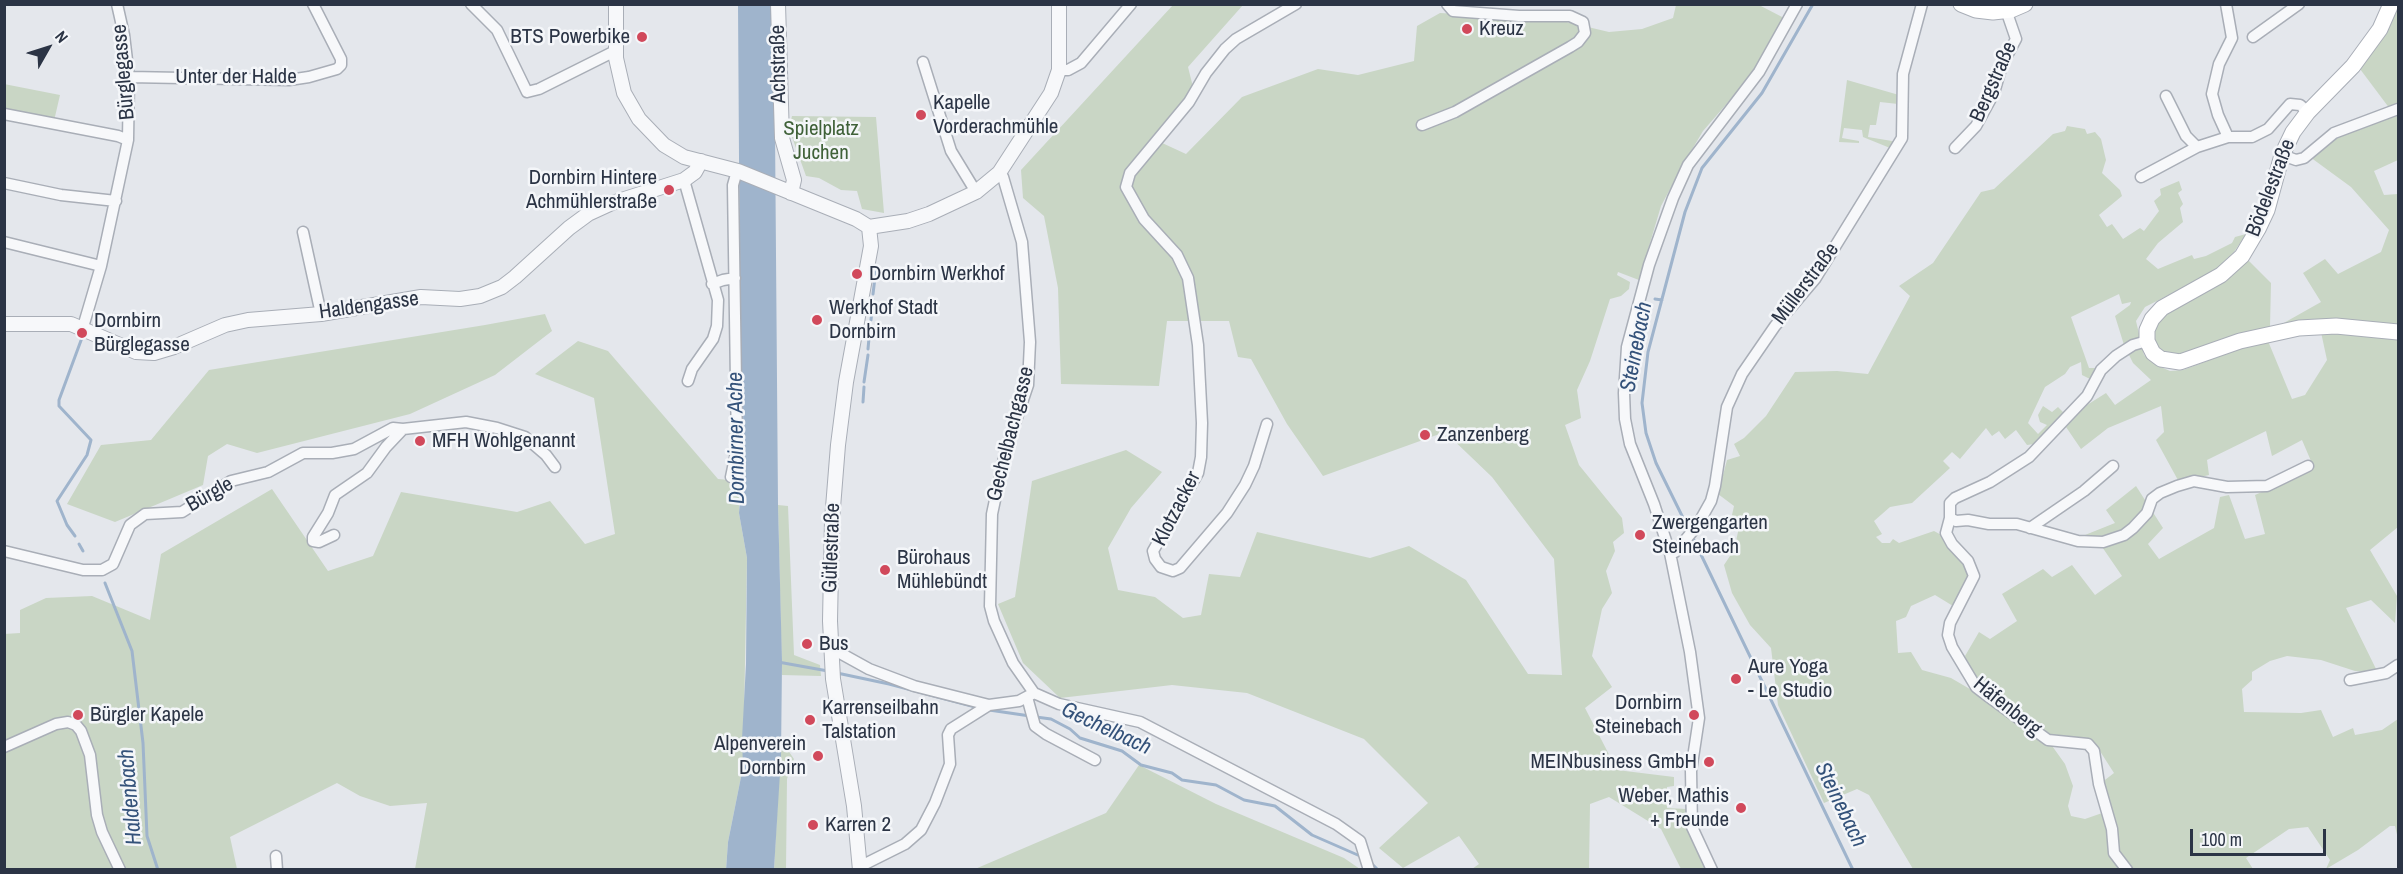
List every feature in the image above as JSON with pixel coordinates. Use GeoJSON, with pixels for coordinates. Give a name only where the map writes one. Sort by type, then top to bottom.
{"type":"FeatureCollection","features":[{"type":"Feature","properties":{"kind":"main road","name":"Bergstraße"},"geometry":{"type":"LineString","coordinates":[[1961,4],[1982,11],[2006,10],[2025,4]]}},
{"type":"Feature","properties":{"kind":"main road","name":"Bödelestraße"},"geometry":{"type":"LineString","coordinates":[[2147,341],[2147,330],[2152,319],[2162,308],[2221,274],[2242,256],[2266,210],[2282,155],[2293,132],[2308,112],[2342,79],[2363,54],[2380,29],[2391,4]]}},
{"type":"Feature","properties":{"kind":"main road"},"geometry":{"type":"LineString","coordinates":[[2147,341],[2153,352],[2161,359],[2180,362],[2240,341],[2299,328],[2336,326],[2398,332]]}},
{"type":"Feature","properties":{"kind":"street","name":"Bürglegasse"},"geometry":{"type":"LineString","coordinates":[[83,327],[101,266],[128,140],[129,77],[124,35],[117,4]]}},
{"type":"Feature","properties":{"kind":"street","name":"Unter der Halde"},"geometry":{"type":"LineString","coordinates":[[129,77],[289,80],[338,69],[341,59],[313,4]]}},
{"type":"Feature","properties":{"kind":"street"},"geometry":{"type":"LineString","coordinates":[[471,4],[497,30],[527,92],[539,89],[615,51]]}},
{"type":"Feature","properties":{"kind":"street"},"geometry":{"type":"LineString","coordinates":[[616,4],[615,51],[624,93],[639,119],[669,149],[684,157],[736,170],[856,219],[869,227],[908,221],[929,214],[976,192],[999,173],[1051,93],[1059,70],[1059,4]]}},
{"type":"Feature","properties":{"kind":"street","name":"Achstraße"},"geometry":{"type":"LineString","coordinates":[[778,4],[782,138],[794,180],[786,191]]}},
{"type":"Feature","properties":{"kind":"street"},"geometry":{"type":"LineString","coordinates":[[1059,70],[1068,70],[1080,63],[1131,4]]}},
{"type":"Feature","properties":{"kind":"street","name":"Klotzacker"},"geometry":{"type":"LineString","coordinates":[[1267,424],[1254,466],[1227,513],[1180,568],[1173,571],[1161,567],[1153,551],[1198,473],[1201,457],[1202,423],[1198,345],[1188,278],[1173,250],[1134,205],[1126,187],[1130,173],[1189,102],[1206,73],[1225,49],[1236,39],[1296,4]]}},
{"type":"Feature","properties":{"kind":"street"},"geometry":{"type":"LineString","coordinates":[[1422,125],[1455,112],[1570,47],[1578,42],[1585,33],[1583,22],[1570,16],[1519,16],[1453,10],[1447,4]]}},
{"type":"Feature","properties":{"kind":"street"},"geometry":{"type":"LineString","coordinates":[[1712,870],[1692,826],[1690,789],[1699,701],[1670,553],[1628,436],[1624,393],[1627,347],[1649,265],[1673,198],[1688,165],[1760,72],[1797,4]]}},
{"type":"Feature","properties":{"kind":"street","name":"Müllerstraße"},"geometry":{"type":"LineString","coordinates":[[1670,553],[1675,552],[1685,541],[1707,510],[1715,486],[1727,408],[1742,374],[1775,326],[1815,279],[1902,138],[1903,74],[1922,4]]}},
{"type":"Feature","properties":{"kind":"street"},"geometry":{"type":"LineString","coordinates":[[2226,4],[2229,9],[2232,38],[2219,64],[2212,94],[2228,137]]}},
{"type":"Feature","properties":{"kind":"street"},"geometry":{"type":"LineString","coordinates":[[2253,37],[2299,4]]}},
{"type":"Feature","properties":{"kind":"street","name":"Bergstraße"},"geometry":{"type":"LineString","coordinates":[[1955,148],[1976,126],[1994,93],[2002,65],[2016,39],[2006,10]]}},
{"type":"Feature","properties":{"kind":"street"},"geometry":{"type":"LineString","coordinates":[[923,62],[951,151],[976,192]]}},
{"type":"Feature","properties":{"kind":"street"},"geometry":{"type":"LineString","coordinates":[[2166,96],[2186,136],[2198,147]]}},
{"type":"Feature","properties":{"kind":"street"},"geometry":{"type":"LineString","coordinates":[[2141,177],[2208,142],[2228,137],[2252,136],[2268,129],[2290,104],[2300,105],[2308,112]]}},
{"type":"Feature","properties":{"kind":"street"},"geometry":{"type":"LineString","coordinates":[[2282,155],[2296,160],[2304,158],[2334,133],[2398,109]]}},
{"type":"Feature","properties":{"kind":"street","name":"Bürglegasse"},"geometry":{"type":"LineString","coordinates":[[4,114],[118,136],[128,140]]}},
{"type":"Feature","properties":{"kind":"street"},"geometry":{"type":"LineString","coordinates":[[687,381],[692,369],[713,339],[717,326],[718,300],[684,180],[692,174],[701,161]]}},
{"type":"Feature","properties":{"kind":"street"},"geometry":{"type":"LineString","coordinates":[[731,477],[737,448],[733,185],[736,170]]}},
{"type":"Feature","properties":{"kind":"street","name":"Gechelbachgasse"},"geometry":{"type":"LineString","coordinates":[[999,173],[1003,177],[1022,242],[1030,342],[1028,385],[1005,453],[992,514],[990,606],[1013,663],[1031,695]]}},
{"type":"Feature","properties":{"kind":"street","name":"Haldengasse"},"geometry":{"type":"LineString","coordinates":[[4,324],[71,324],[83,327],[136,352],[154,353],[225,325],[273,317],[321,314],[421,297],[460,299],[480,296],[515,277],[569,228],[588,214],[612,203],[684,180]]}},
{"type":"Feature","properties":{"kind":"street"},"geometry":{"type":"LineString","coordinates":[[4,183],[61,195],[116,201]]}},
{"type":"Feature","properties":{"kind":"street","name":"Gütlestraße"},"geometry":{"type":"LineString","coordinates":[[859,868],[854,806],[832,666],[832,538],[838,445],[846,382],[871,246],[869,227]]}},
{"type":"Feature","properties":{"kind":"street"},"geometry":{"type":"LineString","coordinates":[[303,232],[321,314]]}},
{"type":"Feature","properties":{"kind":"street"},"geometry":{"type":"LineString","coordinates":[[4,242],[101,266]]}},
{"type":"Feature","properties":{"kind":"street"},"geometry":{"type":"LineString","coordinates":[[712,284],[723,279],[735,278]]}},
{"type":"Feature","properties":{"kind":"street"},"geometry":{"type":"LineString","coordinates":[[2147,341],[2133,345],[2101,369],[2087,396],[2074,412],[2029,457],[1990,482],[1955,498],[1950,503],[1950,518],[1956,521],[1968,520],[1989,524],[2018,524],[2078,541],[2103,542],[2124,535],[2147,513],[2152,499],[2177,486],[2194,481],[2228,487],[2267,486],[2308,466]]}},
{"type":"Feature","properties":{"kind":"street","name":"Bürgle"},"geometry":{"type":"LineString","coordinates":[[4,551],[83,570],[102,570],[113,564],[130,525],[145,514],[182,512],[231,482],[268,472],[303,453],[332,453],[354,448],[393,428],[403,429],[466,422],[497,428],[525,437],[546,455],[555,467]]}},
{"type":"Feature","properties":{"kind":"street"},"geometry":{"type":"LineString","coordinates":[[333,535],[319,542],[313,541],[335,495],[367,473],[403,429]]}},
{"type":"Feature","properties":{"kind":"street"},"geometry":{"type":"LineString","coordinates":[[2030,528],[2084,491],[2113,466]]}},
{"type":"Feature","properties":{"kind":"street","name":"Häfenberg"},"geometry":{"type":"LineString","coordinates":[[1950,518],[1946,532],[1952,544],[1968,561],[1974,576],[1950,623],[1948,635],[1952,646],[1976,687],[2048,740],[2088,744],[2094,751],[2099,784],[2112,829],[2114,853],[2127,870]]}},
{"type":"Feature","properties":{"kind":"street"},"geometry":{"type":"LineString","coordinates":[[832,666],[840,653],[869,669],[985,708]]}},
{"type":"Feature","properties":{"kind":"street"},"geometry":{"type":"LineString","coordinates":[[2350,680],[2386,673],[2398,665]]}},
{"type":"Feature","properties":{"kind":"street"},"geometry":{"type":"LineString","coordinates":[[1031,695],[1035,726],[1095,759]]}},
{"type":"Feature","properties":{"kind":"street"},"geometry":{"type":"LineString","coordinates":[[859,868],[915,837],[925,825],[950,764],[948,735],[956,725],[985,708],[1019,701],[1031,695],[1059,704],[1131,719],[1148,726],[1336,824],[1360,841],[1369,869]]}},
{"type":"Feature","properties":{"kind":"street"},"geometry":{"type":"LineString","coordinates":[[4,747],[56,724],[68,722],[81,731],[90,755],[97,815],[102,832],[120,870]]}},
{"type":"Feature","properties":{"kind":"street"},"geometry":{"type":"LineString","coordinates":[[276,856],[277,870]]}},
{"type":"Feature","properties":{"kind":"green space"},"geometry":{"type":"Polygon","coordinates":[[[1173,5],[1243,5],[1188,67],[1193,87],[1160,142],[1186,154],[1242,97],[1318,69],[1358,75],[1414,61],[1417,26],[1440,13],[1554,19],[1609,32],[1642,29],[1673,18],[1676,5],[1759,5],[1784,18],[1756,70],[1703,131],[1684,163],[1661,206],[1639,280],[1618,272],[1617,275],[1630,282],[1629,289],[1621,296],[1610,299],[1590,361],[1577,390],[1581,418],[1565,425],[1579,465],[1622,518],[1624,533],[1613,542],[1615,551],[1606,571],[1612,593],[1602,609],[1592,656],[1612,687],[1585,708],[1617,770],[1674,777],[1674,786],[1667,787],[1667,808],[1686,809],[1685,818],[1707,869],[1681,869],[1661,829],[1609,797],[1590,804],[1589,869],[1472,869],[1479,864],[1459,836],[1403,868],[1379,848],[1428,803],[1364,739],[1247,693],[1172,685],[1060,698],[1023,663],[998,604],[1015,597],[1032,481],[1126,450],[1162,472],[1131,508],[1108,548],[1118,590],[1155,597],[1183,618],[1201,615],[1209,574],[1240,577],[1257,532],[1370,558],[1409,546],[1466,580],[1528,674],[1562,675],[1554,559],[1492,477],[1445,432],[1323,476],[1287,424],[1251,359],[1238,357],[1229,321],[1167,321],[1159,386],[1061,384],[1058,288],[1044,216],[1023,198],[1021,170],[1173,5]]]}},
{"type":"Feature","properties":{"kind":"green space"},"geometry":{"type":"Polygon","coordinates":[[[2397,5],[2398,105],[2390,109],[2360,69],[2385,32],[2397,5]]]}},
{"type":"Feature","properties":{"kind":"green space"},"geometry":{"type":"Polygon","coordinates":[[[1847,80],[1899,95],[1898,104],[1880,102],[1876,125],[1870,125],[1868,137],[1894,142],[1890,148],[1863,137],[1862,130],[1844,128],[1842,138],[1859,141],[1859,143],[1839,142],[1847,80]]]}},
{"type":"Feature","properties":{"kind":"green space"},"geometry":{"type":"Polygon","coordinates":[[[4,84],[60,95],[54,121],[5,112],[4,84]]]}},
{"type":"Feature","properties":{"kind":"green space"},"geometry":{"type":"Polygon","coordinates":[[[2398,114],[2398,160],[2374,171],[2384,195],[2398,194],[2398,527],[2370,550],[2397,596],[2395,623],[2371,600],[2346,608],[2378,673],[2355,671],[2321,660],[2287,656],[2270,661],[2252,672],[2252,680],[2242,689],[2244,712],[2301,713],[2321,710],[2333,737],[2353,728],[2355,735],[2382,730],[2398,719],[2398,839],[2395,826],[2390,826],[2358,850],[2326,869],[2330,860],[2308,827],[2289,829],[2246,858],[2253,869],[1913,869],[1869,795],[1857,789],[1824,803],[1778,705],[1771,648],[1750,625],[1732,593],[1724,565],[1734,550],[1740,523],[1732,515],[1734,506],[1718,494],[1727,460],[1740,456],[1734,444],[1744,438],[1766,416],[1795,372],[1837,371],[1868,374],[1910,296],[1899,286],[1933,263],[1981,192],[1994,189],[2053,134],[2065,131],[2067,126],[2085,129],[2087,134],[2095,132],[2101,139],[2106,160],[2102,173],[2120,190],[2122,196],[2099,215],[2107,227],[2112,224],[2123,239],[2140,228],[2144,231],[2159,211],[2154,201],[2161,195],[2160,189],[2179,181],[2182,190],[2178,193],[2183,204],[2180,208],[2183,222],[2158,243],[2146,259],[2158,269],[2192,255],[2194,259],[2206,256],[2232,243],[2235,237],[2246,234],[2234,252],[2212,273],[2145,307],[2136,321],[2144,355],[2156,365],[2170,371],[2183,370],[2268,341],[2292,399],[2305,395],[2327,360],[2319,323],[2282,324],[2321,302],[2303,273],[2325,259],[2338,274],[2381,252],[2389,230],[2351,187],[2310,157],[2328,141],[2398,114]],[[2119,294],[2071,317],[2089,368],[2095,368],[2090,379],[2082,375],[2081,362],[2070,367],[2065,374],[2045,387],[2028,423],[2038,434],[2047,425],[2040,422],[2038,415],[2043,406],[2052,412],[2058,407],[2064,413],[2034,444],[2027,445],[2016,430],[2005,439],[1999,431],[1992,436],[1986,428],[1960,459],[1952,452],[1943,461],[1950,468],[1912,503],[1890,507],[1874,521],[1882,534],[1876,537],[1882,543],[1890,543],[1893,539],[1899,543],[1934,531],[1945,537],[1970,573],[1953,606],[1935,595],[1911,606],[1906,617],[1896,621],[1898,653],[1911,652],[1922,670],[1951,678],[1975,692],[1965,656],[1979,632],[1990,639],[2017,621],[2002,594],[2043,569],[2052,577],[2072,565],[2095,595],[2122,576],[2098,541],[2080,537],[2115,523],[2106,510],[2136,486],[2163,528],[2148,544],[2159,559],[2214,528],[2220,497],[2229,495],[2245,539],[2265,534],[2255,495],[2314,468],[2302,440],[2272,456],[2266,431],[2207,460],[2209,475],[2179,482],[2156,440],[2164,432],[2161,406],[2108,428],[2081,449],[2066,427],[2087,405],[2106,393],[2115,405],[2151,380],[2133,363],[2124,345],[2115,316],[2131,302],[2122,304],[2119,294]],[[2050,743],[2065,764],[2073,786],[2068,806],[2071,816],[2085,819],[2105,812],[2101,783],[2114,773],[2096,745],[2050,743]]]}},
{"type":"Feature","properties":{"kind":"green space","name":"Spielplatz Juchen"},"geometry":{"type":"Polygon","coordinates":[[[792,116],[876,117],[884,213],[862,209],[857,191],[841,190],[819,178],[806,176],[792,137],[795,137],[795,120],[791,120],[792,116]]]}},
{"type":"Feature","properties":{"kind":"green space"},"geometry":{"type":"Polygon","coordinates":[[[2247,259],[2271,283],[2270,327],[2225,338],[2224,341],[2186,356],[2163,353],[2155,345],[2153,335],[2159,318],[2247,259]]]}},
{"type":"Feature","properties":{"kind":"green space"},"geometry":{"type":"Polygon","coordinates":[[[545,314],[552,331],[495,375],[410,414],[257,453],[227,444],[208,456],[203,485],[115,522],[67,504],[101,445],[151,440],[209,370],[545,314]]]}},
{"type":"Feature","properties":{"kind":"green space"},"geometry":{"type":"Polygon","coordinates":[[[578,341],[608,351],[718,479],[740,481],[739,513],[747,558],[743,767],[728,842],[726,869],[415,869],[427,803],[390,806],[360,796],[337,783],[230,837],[237,869],[5,869],[4,634],[20,633],[20,610],[46,598],[92,596],[150,620],[161,554],[272,489],[328,571],[373,556],[401,492],[517,512],[550,501],[585,544],[615,534],[594,398],[535,374],[578,341]]]}},
{"type":"Feature","properties":{"kind":"green space"},"geometry":{"type":"Polygon","coordinates":[[[778,505],[788,506],[794,655],[820,665],[821,676],[782,675],[778,505]]]}},
{"type":"Feature","properties":{"kind":"green space"},"geometry":{"type":"Polygon","coordinates":[[[781,740],[794,759],[787,779],[786,869],[774,870],[781,740]]]}},
{"type":"Feature","properties":{"kind":"green space"},"geometry":{"type":"Polygon","coordinates":[[[1139,765],[1216,804],[1344,858],[1360,869],[975,869],[1106,813],[1139,765]]]}},
{"type":"Feature","properties":{"kind":"water","name":"Dornbirner Ache"},"geometry":{"type":"Polygon","coordinates":[[[738,5],[774,5],[778,505],[782,662],[781,757],[774,869],[726,870],[728,842],[743,767],[742,739],[746,664],[747,558],[739,513],[744,448],[740,309],[738,5]]]}},
{"type":"Feature","properties":{"kind":"waterway","name":"Steinebach"},"geometry":{"type":"LineString","coordinates":[[1689,530],[1656,463],[1646,433],[1642,403],[1648,352],[1685,212],[1702,168],[1762,93],[1813,4]]}},
{"type":"Feature","properties":{"kind":"waterway"},"geometry":{"type":"LineString","coordinates":[[873,294],[876,269]]}},
{"type":"Feature","properties":{"kind":"waterway"},"geometry":{"type":"LineString","coordinates":[[871,320],[873,299]]}},
{"type":"Feature","properties":{"kind":"waterway","name":"Steinebach"},"geometry":{"type":"LineString","coordinates":[[1655,299],[1662,300]]}},
{"type":"Feature","properties":{"kind":"waterway"},"geometry":{"type":"LineString","coordinates":[[868,349],[870,327]]}},
{"type":"Feature","properties":{"kind":"waterway","name":"Haldenbach"},"geometry":{"type":"LineString","coordinates":[[75,536],[67,525],[57,501],[87,455],[91,440],[59,406],[59,400],[83,335]]}},
{"type":"Feature","properties":{"kind":"waterway"},"geometry":{"type":"LineString","coordinates":[[864,382],[868,355]]}},
{"type":"Feature","properties":{"kind":"waterway"},"geometry":{"type":"LineString","coordinates":[[863,402],[864,387]]}},
{"type":"Feature","properties":{"kind":"waterway","name":"Steinebach"},"geometry":{"type":"LineString","coordinates":[[1692,536],[1853,870]]}},
{"type":"Feature","properties":{"kind":"waterway","name":"Haldenbach"},"geometry":{"type":"LineString","coordinates":[[79,544],[83,551]]}},
{"type":"Feature","properties":{"kind":"waterway","name":"Haldenbach"},"geometry":{"type":"LineString","coordinates":[[105,583],[132,651],[143,743],[147,836],[158,870]]}},
{"type":"Feature","properties":{"kind":"waterway","name":"Gechelbach"},"geometry":{"type":"LineString","coordinates":[[778,662],[828,671]]}},
{"type":"Feature","properties":{"kind":"waterway","name":"Gechelbach"},"geometry":{"type":"LineString","coordinates":[[837,673],[979,708]]}},
{"type":"Feature","properties":{"kind":"waterway","name":"Gechelbach"},"geometry":{"type":"LineString","coordinates":[[989,710],[1030,716]]}},
{"type":"Feature","properties":{"kind":"waterway","name":"Gechelbach"},"geometry":{"type":"LineString","coordinates":[[1036,717],[1051,719],[1070,729],[1080,738],[1122,751],[1141,765],[1172,773],[1182,780],[1216,785],[1244,800],[1275,806],[1312,835],[1360,856]]}},
{"type":"Feature","properties":{"kind":"waterway","name":"Gechelbach"},"geometry":{"type":"LineString","coordinates":[[1371,863],[1378,870]]}},
{"type":"Feature","properties":{"kind":"place","name":"Kreuz"},"geometry":{"type":"Point","coordinates":[1467,29]}},
{"type":"Feature","properties":{"kind":"place","name":"BTS Powerbike"},"geometry":{"type":"Point","coordinates":[642,37]}},
{"type":"Feature","properties":{"kind":"place","name":"Kapelle Vorderachmühle"},"geometry":{"type":"Point","coordinates":[921,115]}},
{"type":"Feature","properties":{"kind":"place","name":"Dornbirn Hintere Achmühlerstraße"},"geometry":{"type":"Point","coordinates":[669,190]}},
{"type":"Feature","properties":{"kind":"place","name":"Dornbirn Werkhof"},"geometry":{"type":"Point","coordinates":[857,274]}},
{"type":"Feature","properties":{"kind":"place","name":"Werkhof Stadt Dornbirn"},"geometry":{"type":"Point","coordinates":[817,320]}},
{"type":"Feature","properties":{"kind":"place","name":"Dornbirn Bürglegasse"},"geometry":{"type":"Point","coordinates":[82,333]}},
{"type":"Feature","properties":{"kind":"place","name":"Zanzenberg"},"geometry":{"type":"Point","coordinates":[1425,435]}},
{"type":"Feature","properties":{"kind":"place","name":"MFH Wohlgenannt"},"geometry":{"type":"Point","coordinates":[420,441]}},
{"type":"Feature","properties":{"kind":"place","name":"Zwergengarten Steinebach"},"geometry":{"type":"Point","coordinates":[1640,535]}},
{"type":"Feature","properties":{"kind":"place","name":"Bürohaus Mühlebündt"},"geometry":{"type":"Point","coordinates":[885,570]}},
{"type":"Feature","properties":{"kind":"place","name":"Bus"},"geometry":{"type":"Point","coordinates":[807,644]}},
{"type":"Feature","properties":{"kind":"place","name":"Aure Yoga - Le Studio"},"geometry":{"type":"Point","coordinates":[1736,679]}},
{"type":"Feature","properties":{"kind":"place","name":"Bürgler Kapele"},"geometry":{"type":"Point","coordinates":[78,715]}},
{"type":"Feature","properties":{"kind":"place","name":"Dornbirn Steinebach"},"geometry":{"type":"Point","coordinates":[1694,715]}},
{"type":"Feature","properties":{"kind":"place","name":"Karrenseilbahn Talstation"},"geometry":{"type":"Point","coordinates":[810,720]}},
{"type":"Feature","properties":{"kind":"place","name":"Alpenverein Dornbirn"},"geometry":{"type":"Point","coordinates":[818,756]}},
{"type":"Feature","properties":{"kind":"place","name":"MEINbusiness GmbH"},"geometry":{"type":"Point","coordinates":[1709,762]}},
{"type":"Feature","properties":{"kind":"place","name":"Weber, Mathis + Freunde"},"geometry":{"type":"Point","coordinates":[1741,808]}},
{"type":"Feature","properties":{"kind":"place","name":"Karren 2"},"geometry":{"type":"Point","coordinates":[813,825]}}]}
